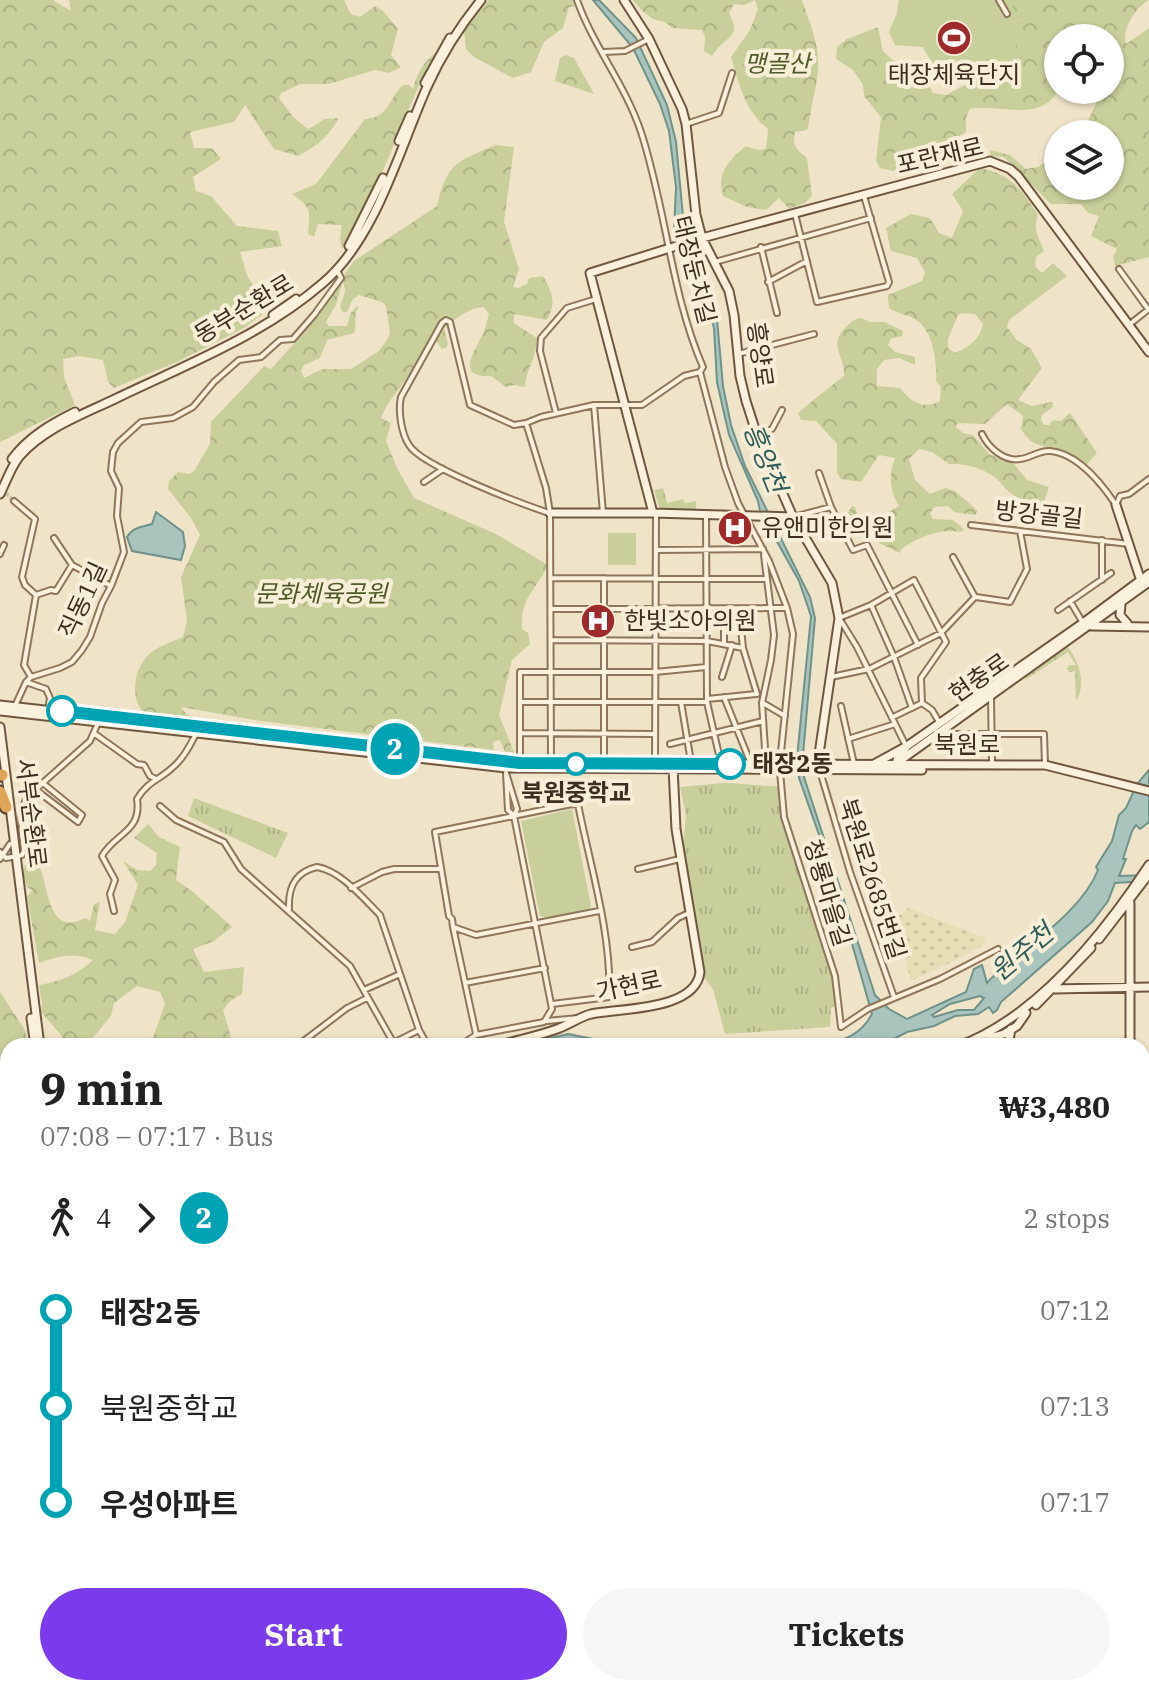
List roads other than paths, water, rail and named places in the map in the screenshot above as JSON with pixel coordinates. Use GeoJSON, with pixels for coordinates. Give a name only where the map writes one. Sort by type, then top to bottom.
{"type":"FeatureCollection","features":[{"type":"Feature","properties":{"kind":"highway"},"geometry":{"type":"LineString","coordinates":[[0,792],[6,807]]}},
{"type":"Feature","properties":{"kind":"street","name":"동부순환로"},"geometry":{"type":"LineString","coordinates":[[0,494],[18,458],[44,436],[72,419],[198,360],[285,313],[337,270],[374,211],[428,85],[479,0]]}},
{"type":"Feature","properties":{"kind":"street","name":"동부순환로"},"geometry":{"type":"LineString","coordinates":[[0,484],[13,457],[55,422],[248,329],[280,311],[329,272],[348,248],[374,199],[429,72],[479,0]]}},
{"type":"Feature","properties":{"kind":"street","name":"흥양로"},"geometry":{"type":"LineString","coordinates":[[624,0],[673,88],[686,124],[699,239],[729,291],[740,376],[757,435],[790,516],[832,583],[839,618],[818,768]]}},
{"type":"Feature","properties":{"kind":"street"},"geometry":{"type":"LineString","coordinates":[[999,0],[1007,14]]}},
{"type":"Feature","properties":{"kind":"street","name":"태장둔치길"},"geometry":{"type":"LineString","coordinates":[[577,1],[625,90],[642,134],[669,249],[703,367],[700,372],[725,467],[783,592],[793,634],[785,716],[784,768]]}},
{"type":"Feature","properties":{"kind":"street"},"geometry":{"type":"LineString","coordinates":[[604,52],[625,51],[647,40]]}},
{"type":"Feature","properties":{"kind":"street"},"geometry":{"type":"LineString","coordinates":[[686,124],[719,113],[732,73]]}},
{"type":"Feature","properties":{"kind":"street","name":"포란재로"},"geometry":{"type":"LineString","coordinates":[[596,299],[590,273],[699,239],[990,161],[999,163],[1018,176],[1149,352]]}},
{"type":"Feature","properties":{"kind":"street"},"geometry":{"type":"LineString","coordinates":[[795,214],[817,302],[887,286],[889,282],[864,196]]}},
{"type":"Feature","properties":{"kind":"street"},"geometry":{"type":"LineString","coordinates":[[715,262],[871,218]]}},
{"type":"Feature","properties":{"kind":"street"},"geometry":{"type":"LineString","coordinates":[[761,247],[777,313]]}},
{"type":"Feature","properties":{"kind":"street"},"geometry":{"type":"LineString","coordinates":[[768,282],[807,261]]}},
{"type":"Feature","properties":{"kind":"street"},"geometry":{"type":"LineString","coordinates":[[1119,269],[1149,309],[1130,324]]}},
{"type":"Feature","properties":{"kind":"street","name":"직동1길"},"geometry":{"type":"LineString","coordinates":[[13,708],[31,677],[72,662],[90,637],[111,586],[124,552],[117,516],[119,488],[111,471],[113,452],[118,443],[141,422],[173,418],[193,407],[214,382],[239,360],[261,357],[280,340],[293,339],[341,278],[337,270]]}},
{"type":"Feature","properties":{"kind":"street"},"geometry":{"type":"LineString","coordinates":[[556,413],[540,351],[541,338],[567,308],[596,299],[655,513],[655,734],[658,768],[668,777],[674,790]]}},
{"type":"Feature","properties":{"kind":"street"},"geometry":{"type":"LineString","coordinates":[[700,372],[684,376],[642,405],[594,405],[514,425],[470,405],[450,322],[446,320],[401,397],[399,410],[408,444],[416,453],[443,469],[550,513],[790,516],[831,507]]}},
{"type":"Feature","properties":{"kind":"street"},"geometry":{"type":"LineString","coordinates":[[738,354],[814,334]]}},
{"type":"Feature","properties":{"kind":"street"},"geometry":{"type":"LineString","coordinates":[[594,405],[603,513]]}},
{"type":"Feature","properties":{"kind":"street"},"geometry":{"type":"LineString","coordinates":[[757,435],[772,429],[782,410]]}},
{"type":"Feature","properties":{"kind":"street"},"geometry":{"type":"LineString","coordinates":[[526,423],[546,488],[550,513],[551,764]]}},
{"type":"Feature","properties":{"kind":"street"},"geometry":{"type":"LineString","coordinates":[[982,434],[986,443],[1010,459],[1049,451],[1061,454],[1085,468],[1116,505],[1145,583]]}},
{"type":"Feature","properties":{"kind":"street"},"geometry":{"type":"LineString","coordinates":[[424,482],[443,469]]}},
{"type":"Feature","properties":{"kind":"street"},"geometry":{"type":"LineString","coordinates":[[819,473],[831,507],[853,550],[867,545],[918,645]]}},
{"type":"Feature","properties":{"kind":"street"},"geometry":{"type":"LineString","coordinates":[[1116,505],[1120,496],[1129,494],[1149,479]]}},
{"type":"Feature","properties":{"kind":"street"},"geometry":{"type":"LineString","coordinates":[[14,501],[35,519],[22,577],[25,585],[36,595]]}},
{"type":"Feature","properties":{"kind":"street"},"geometry":{"type":"LineString","coordinates":[[706,514],[707,700],[721,764]]}},
{"type":"Feature","properties":{"kind":"street","name":"방강골길"},"geometry":{"type":"LineString","coordinates":[[971,525],[1129,544]]}},
{"type":"Feature","properties":{"kind":"street"},"geometry":{"type":"LineString","coordinates":[[975,597],[1010,602],[1027,569],[1020,531]]}},
{"type":"Feature","properties":{"kind":"street"},"geometry":{"type":"LineString","coordinates":[[54,538],[72,565],[111,586]]}},
{"type":"Feature","properties":{"kind":"street","name":"방강골길"},"geometry":{"type":"LineString","coordinates":[[1102,540],[1102,580]]}},
{"type":"Feature","properties":{"kind":"street"},"geometry":{"type":"LineString","coordinates":[[0,554],[4,545]]}},
{"type":"Feature","properties":{"kind":"street"},"geometry":{"type":"LineString","coordinates":[[656,550],[763,549],[774,635],[771,660],[760,694]]}},
{"type":"Feature","properties":{"kind":"street"},"geometry":{"type":"LineString","coordinates":[[953,557],[975,597]]}},
{"type":"Feature","properties":{"kind":"street"},"geometry":{"type":"LineString","coordinates":[[36,595],[56,591],[72,565]]}},
{"type":"Feature","properties":{"kind":"street"},"geometry":{"type":"LineString","coordinates":[[1058,610],[1111,573]]}},
{"type":"Feature","properties":{"kind":"street","name":"현충로"},"geometry":{"type":"LineString","coordinates":[[1089,623],[1129,597],[1145,583],[1149,574]]}},
{"type":"Feature","properties":{"kind":"street"},"geometry":{"type":"LineString","coordinates":[[551,578],[767,579]]}},
{"type":"Feature","properties":{"kind":"street"},"geometry":{"type":"LineString","coordinates":[[604,578],[604,768]]}},
{"type":"Feature","properties":{"kind":"street"},"geometry":{"type":"LineString","coordinates":[[872,766],[907,746],[869,669],[839,618],[871,605],[914,580],[946,642],[920,684],[922,703],[932,710],[948,734],[1044,734],[1045,765]]}},
{"type":"Feature","properties":{"kind":"street","name":"현충로"},"geometry":{"type":"LineString","coordinates":[[897,768],[903,757],[941,727],[1145,583]]}},
{"type":"Feature","properties":{"kind":"street"},"geometry":{"type":"LineString","coordinates":[[31,677],[24,665],[36,595]]}},
{"type":"Feature","properties":{"kind":"street"},"geometry":{"type":"LineString","coordinates":[[831,677],[869,669],[941,633],[975,597]]}},
{"type":"Feature","properties":{"kind":"street"},"geometry":{"type":"LineString","coordinates":[[1127,623],[1119,611],[1129,597]]}},
{"type":"Feature","properties":{"kind":"street"},"geometry":{"type":"LineString","coordinates":[[1070,601],[1089,623],[1149,625]]}},
{"type":"Feature","properties":{"kind":"street"},"geometry":{"type":"LineString","coordinates":[[871,605],[912,708]]}},
{"type":"Feature","properties":{"kind":"street"},"geometry":{"type":"LineString","coordinates":[[551,609],[787,608]]}},
{"type":"Feature","properties":{"kind":"street"},"geometry":{"type":"LineString","coordinates":[[724,609],[724,644]]}},
{"type":"Feature","properties":{"kind":"street"},"geometry":{"type":"LineString","coordinates":[[739,609],[743,648],[762,703],[766,764]]}},
{"type":"Feature","properties":{"kind":"street"},"geometry":{"type":"LineString","coordinates":[[1089,623],[1149,625]]}},
{"type":"Feature","properties":{"kind":"street"},"geometry":{"type":"LineString","coordinates":[[551,640],[707,641],[743,648]]}},
{"type":"Feature","properties":{"kind":"street"},"geometry":{"type":"LineString","coordinates":[[722,677],[732,645]]}},
{"type":"Feature","properties":{"kind":"street"},"geometry":{"type":"LineString","coordinates":[[520,763],[520,672],[655,672],[706,667]]}},
{"type":"Feature","properties":{"kind":"street","name":"현충로"},"geometry":{"type":"LineString","coordinates":[[973,671],[986,696]]}},
{"type":"Feature","properties":{"kind":"street"},"geometry":{"type":"LineString","coordinates":[[26,682],[46,689],[50,698],[48,712]]}},
{"type":"Feature","properties":{"kind":"street"},"geometry":{"type":"LineString","coordinates":[[520,702],[681,702],[760,694]]}},
{"type":"Feature","properties":{"kind":"street"},"geometry":{"type":"LineString","coordinates":[[986,696],[992,734],[992,766]]}},
{"type":"Feature","properties":{"kind":"street"},"geometry":{"type":"LineString","coordinates":[[724,697],[751,764]]}},
{"type":"Feature","properties":{"kind":"street"},"geometry":{"type":"LineString","coordinates":[[681,702],[691,764]]}},
{"type":"Feature","properties":{"kind":"street"},"geometry":{"type":"LineString","coordinates":[[762,703],[785,716]]}},
{"type":"Feature","properties":{"kind":"street"},"geometry":{"type":"LineString","coordinates":[[893,717],[922,703]]}},
{"type":"Feature","properties":{"kind":"street"},"geometry":{"type":"LineString","coordinates":[[0,705],[505,767],[520,763],[604,768]]}},
{"type":"Feature","properties":{"kind":"street"},"geometry":{"type":"LineString","coordinates":[[841,706],[855,766]]}},
{"type":"Feature","properties":{"kind":"street"},"geometry":{"type":"LineString","coordinates":[[0,726],[13,708]]}},
{"type":"Feature","properties":{"kind":"street"},"geometry":{"type":"LineString","coordinates":[[99,718],[505,767],[818,768]]}},
{"type":"Feature","properties":{"kind":"street"},"geometry":{"type":"LineString","coordinates":[[3,851],[6,858],[22,855],[21,816],[28,796],[95,734],[99,718]]}},
{"type":"Feature","properties":{"kind":"street"},"geometry":{"type":"LineString","coordinates":[[670,744],[763,721]]}},
{"type":"Feature","properties":{"kind":"street"},"geometry":{"type":"LineString","coordinates":[[848,739],[896,724]]}},
{"type":"Feature","properties":{"kind":"street","name":"서부순환로"},"geometry":{"type":"LineString","coordinates":[[0,726],[6,807],[3,851],[14,857]]}},
{"type":"Feature","properties":{"kind":"street","name":"현충로"},"geometry":{"type":"LineString","coordinates":[[897,768],[907,746],[941,727]]}},
{"type":"Feature","properties":{"kind":"street"},"geometry":{"type":"LineString","coordinates":[[114,911],[110,894],[115,880],[102,856],[107,847],[130,828],[138,811],[137,799],[145,784],[171,769],[186,754],[197,732]]}},
{"type":"Feature","properties":{"kind":"street"},"geometry":{"type":"LineString","coordinates":[[520,733],[655,734]]}},
{"type":"Feature","properties":{"kind":"street"},"geometry":{"type":"LineString","coordinates":[[95,734],[137,764],[144,765],[150,776],[156,779]]}},
{"type":"Feature","properties":{"kind":"street"},"geometry":{"type":"LineString","coordinates":[[921,743],[921,761],[928,765]]}},
{"type":"Feature","properties":{"kind":"street"},"geometry":{"type":"LineString","coordinates":[[674,768],[691,764],[766,764],[784,768]]}},
{"type":"Feature","properties":{"kind":"street","name":"북원로"},"geometry":{"type":"LineString","coordinates":[[818,768],[1045,765],[1113,785]]}},
{"type":"Feature","properties":{"kind":"street"},"geometry":{"type":"LineString","coordinates":[[505,767],[517,809],[514,816],[552,1004],[551,1014],[544,1022]]}},
{"type":"Feature","properties":{"kind":"street","name":"가현로"},"geometry":{"type":"LineString","coordinates":[[527,1038],[553,1031],[580,1018],[651,1007],[694,988],[700,972],[676,829],[674,768]]}},
{"type":"Feature","properties":{"kind":"street","name":"청룡마을길"},"geometry":{"type":"LineString","coordinates":[[784,768],[784,817],[835,976],[841,1027],[894,997]]}},
{"type":"Feature","properties":{"kind":"street","name":"북원로"},"geometry":{"type":"LineString","coordinates":[[818,768],[1045,770],[1113,785]]}},
{"type":"Feature","properties":{"kind":"street","name":"북원로2685번길"},"geometry":{"type":"LineString","coordinates":[[818,768],[894,997]]}},
{"type":"Feature","properties":{"kind":"street","name":"서부순환로"},"geometry":{"type":"LineString","coordinates":[[2,770],[36,1038]]}},
{"type":"Feature","properties":{"kind":"street"},"geometry":{"type":"LineString","coordinates":[[36,790],[78,822],[82,815],[44,784]]}},
{"type":"Feature","properties":{"kind":"street"},"geometry":{"type":"LineString","coordinates":[[1113,785],[1149,794]]}},
{"type":"Feature","properties":{"kind":"street"},"geometry":{"type":"LineString","coordinates":[[476,1035],[439,869],[435,832],[578,805],[610,969],[609,997],[552,1004]]}},
{"type":"Feature","properties":{"kind":"street"},"geometry":{"type":"LineString","coordinates":[[160,806],[176,820],[224,842],[241,869],[350,966],[391,1038]]}},
{"type":"Feature","properties":{"kind":"street"},"geometry":{"type":"LineString","coordinates":[[638,869],[680,859]]}},
{"type":"Feature","properties":{"kind":"street"},"geometry":{"type":"LineString","coordinates":[[1002,1037],[1052,990],[1093,939],[1117,915],[1149,865]]}},
{"type":"Feature","properties":{"kind":"street"},"geometry":{"type":"LineString","coordinates":[[290,911],[288,894],[292,884],[308,869],[323,868],[380,915],[424,1038]]}},
{"type":"Feature","properties":{"kind":"street"},"geometry":{"type":"LineString","coordinates":[[351,888],[394,869],[439,869]]}},
{"type":"Feature","properties":{"kind":"street"},"geometry":{"type":"LineString","coordinates":[[1130,1038],[1132,895],[1148,883]]}},
{"type":"Feature","properties":{"kind":"street"},"geometry":{"type":"LineString","coordinates":[[453,927],[476,935],[599,911]]}},
{"type":"Feature","properties":{"kind":"street","name":"가현로"},"geometry":{"type":"LineString","coordinates":[[632,947],[652,942],[678,918],[689,913]]}},
{"type":"Feature","properties":{"kind":"street"},"geometry":{"type":"LineString","coordinates":[[1117,915],[1130,927]]}},
{"type":"Feature","properties":{"kind":"street"},"geometry":{"type":"LineString","coordinates":[[894,997],[940,979],[998,949]]}},
{"type":"Feature","properties":{"kind":"street"},"geometry":{"type":"LineString","coordinates":[[465,983],[545,968]]}},
{"type":"Feature","properties":{"kind":"street"},"geometry":{"type":"LineString","coordinates":[[364,990],[400,974]]}},
{"type":"Feature","properties":{"kind":"street"},"geometry":{"type":"LineString","coordinates":[[1060,980],[1069,988]]}},
{"type":"Feature","properties":{"kind":"street"},"geometry":{"type":"LineString","coordinates":[[1002,1037],[1060,980]]}},
{"type":"Feature","properties":{"kind":"street"},"geometry":{"type":"LineString","coordinates":[[1052,990],[1149,987]]}},
{"type":"Feature","properties":{"kind":"street"},"geometry":{"type":"LineString","coordinates":[[308,1038],[347,1008],[368,998]]}},
{"type":"Feature","properties":{"kind":"street"},"geometry":{"type":"LineString","coordinates":[[471,1038],[544,1022],[580,1018]]}},
{"type":"Feature","properties":{"kind":"street"},"geometry":{"type":"LineString","coordinates":[[402,1038],[419,1030]]}},
{"type":"Feature","properties":{"kind":"water"},"geometry":{"type":"Polygon","coordinates":[[[593,0],[599,0],[636,38],[667,105],[676,142],[684,227],[717,319],[723,386],[731,425],[745,466],[810,597],[815,618],[803,755],[804,777],[875,995],[889,1009],[907,1019],[966,992],[974,969],[982,965],[987,983],[1083,896],[1112,841],[1119,815],[1149,770],[1149,822],[1140,829],[1136,825],[1132,831],[1119,876],[1149,875],[1149,881],[1115,883],[1108,901],[1092,922],[1001,1002],[993,1013],[989,1007],[978,1014],[955,1016],[896,1038],[847,1038],[857,1032],[872,1014],[829,863],[799,778],[797,758],[811,616],[799,581],[760,511],[729,435],[717,382],[714,328],[702,288],[674,232],[676,187],[669,131],[660,104],[633,48],[593,0]],[[980,996],[950,1004],[932,1015],[934,1017],[958,1010],[974,1010],[984,998],[980,996]]]}},
{"type":"Feature","properties":{"kind":"water"},"geometry":{"type":"Polygon","coordinates":[[[156,512],[183,532],[185,546],[181,560],[132,551],[127,537],[135,529],[152,524],[156,512]]]}},
{"type":"Feature","properties":{"kind":"water"},"geometry":{"type":"Polygon","coordinates":[[[568,1034],[588,1038],[550,1038],[568,1034]]]}},
{"type":"Feature","properties":{"kind":"tunnel"},"geometry":{"type":"LineString","coordinates":[[1,489],[14,501]]}},
{"type":"Feature","properties":{"kind":"place","name":"태장체육단지"},"geometry":{"type":"Point","coordinates":[954,38]}},
{"type":"Feature","properties":{"kind":"place","name":"유앤미한의원"},"geometry":{"type":"Point","coordinates":[735,528]}},
{"type":"Feature","properties":{"kind":"place","name":"한빛소아의원"},"geometry":{"type":"Point","coordinates":[598,621]}},
{"type":"Feature","properties":{"kind":"place","name":"북원중학교"},"geometry":{"type":"Point","coordinates":[576,764]}},
{"type":"Feature","properties":{"kind":"place","name":"태장2동"},"geometry":{"type":"Point","coordinates":[730,764]}},
{"type":"Feature","properties":{"kind":"park label","name":"맹골산"},"geometry":{"type":"Point","coordinates":[777,64]}},
{"type":"Feature","properties":{"kind":"park label","name":"문화체육공원"},"geometry":{"type":"Point","coordinates":[321,594]}},
{"type":"Feature","properties":{"kind":"water label","name":"흥양천"},"geometry":{"type":"Point","coordinates":[765,458]}},
{"type":"Feature","properties":{"kind":"water label","name":"원주천"},"geometry":{"type":"Point","coordinates":[1022,952]}}]}
